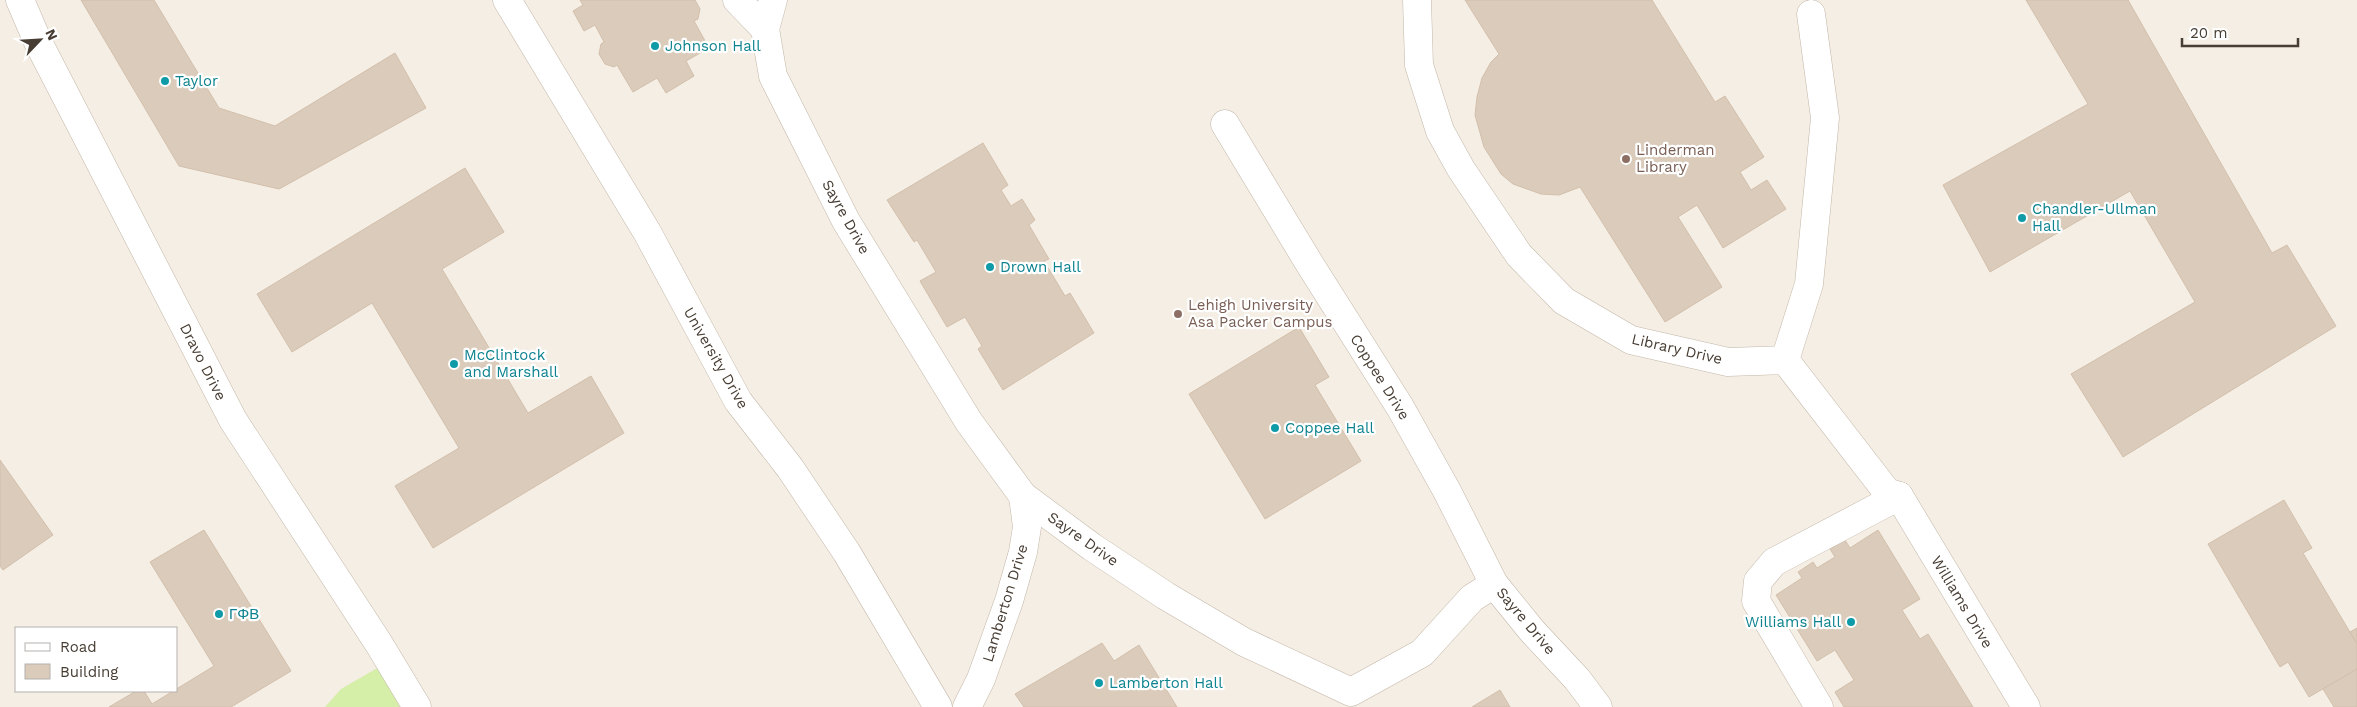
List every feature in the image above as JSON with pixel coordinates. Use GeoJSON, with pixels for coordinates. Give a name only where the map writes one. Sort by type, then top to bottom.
{"type":"FeatureCollection","features":[{"type":"Feature","properties":{"kind":"street","name":"Dravo Drive"},"geometry":{"type":"LineString","coordinates":[[20,0],[38,42],[233,420],[379,644],[416,707]]}},
{"type":"Feature","properties":{"kind":"street","name":"University Drive"},"geometry":{"type":"LineString","coordinates":[[507,0],[647,232],[738,401],[790,468],[847,553],[938,707]]}},
{"type":"Feature","properties":{"kind":"street"},"geometry":{"type":"LineString","coordinates":[[738,0],[765,30]]}},
{"type":"Feature","properties":{"kind":"street"},"geometry":{"type":"LineString","coordinates":[[765,30],[773,0]]}},
{"type":"Feature","properties":{"kind":"street","name":"Library Drive"},"geometry":{"type":"LineString","coordinates":[[1417,0],[1420,65],[1440,131],[1461,169],[1519,255],[1564,301],[1631,340],[1728,362],[1785,360]]}},
{"type":"Feature","properties":{"kind":"street"},"geometry":{"type":"LineString","coordinates":[[1811,14],[1825,118],[1809,284],[1785,360],[1887,492],[1899,496]]}},
{"type":"Feature","properties":{"kind":"street","name":"Sayre Drive"},"geometry":{"type":"LineString","coordinates":[[765,30],[773,76],[846,221],[969,422],[1022,496],[1173,600],[1244,642],[1356,699],[1422,653],[1472,598],[1494,584],[1533,632],[1577,679],[1598,707]]}},
{"type":"Feature","properties":{"kind":"street","name":"Coppee Drive"},"geometry":{"type":"LineString","coordinates":[[1225,124],[1309,263],[1400,407],[1447,490],[1494,584]]}},
{"type":"Feature","properties":{"kind":"street","name":"Lamberton Drive"},"geometry":{"type":"LineString","coordinates":[[967,707],[981,679],[1009,601],[1022,552],[1027,527],[1022,496]]}},
{"type":"Feature","properties":{"kind":"street"},"geometry":{"type":"LineString","coordinates":[[1819,707],[1756,601],[1758,581],[1774,562],[1899,496]]}},
{"type":"Feature","properties":{"kind":"street","name":"Williams Drive"},"geometry":{"type":"LineString","coordinates":[[1899,496],[2026,707]]}},
{"type":"Feature","properties":{"kind":"green space"},"geometry":{"type":"Polygon","coordinates":[[[379,667],[400,707],[325,707],[341,689],[379,667]]]}},
{"type":"Feature","properties":{"kind":"building","name":"Taylor"},"geometry":{"type":"Polygon","coordinates":[[[81,0],[154,0],[219,108],[275,126],[395,53],[426,108],[279,189],[179,166],[81,0]]]}},
{"type":"Feature","properties":{"kind":"building","name":"Johnson Hall"},"geometry":{"type":"Polygon","coordinates":[[[580,0],[695,0],[700,9],[698,19],[694,21],[709,48],[686,61],[694,76],[666,93],[657,78],[633,92],[617,65],[614,67],[605,64],[599,54],[601,44],[604,42],[595,25],[584,31],[573,11],[583,5],[580,0]]]}},
{"type":"Feature","properties":{"kind":"building","name":"Linderman Library"},"geometry":{"type":"Polygon","coordinates":[[[1465,0],[1652,0],[1715,102],[1725,96],[1764,157],[1740,172],[1751,190],[1767,180],[1786,209],[1723,248],[1697,205],[1678,217],[1722,287],[1665,322],[1580,187],[1559,195],[1541,194],[1513,184],[1501,174],[1484,147],[1475,115],[1482,78],[1491,62],[1499,54],[1465,0]]]}},
{"type":"Feature","properties":{"kind":"building","name":"Chandler-Ullman Hall"},"geometry":{"type":"Polygon","coordinates":[[[2026,0],[2128,0],[2272,253],[2287,245],[2336,326],[2123,457],[2071,374],[2195,302],[2130,191],[1990,272],[1943,185],[2088,104],[2026,0]]]}},
{"type":"Feature","properties":{"kind":"building","name":"Drown Hall"},"geometry":{"type":"Polygon","coordinates":[[[983,143],[1008,185],[1001,190],[1011,206],[1022,199],[1035,220],[1029,225],[1049,259],[1044,261],[1065,296],[1070,293],[1094,333],[1003,390],[978,349],[982,346],[965,317],[947,327],[920,281],[936,272],[917,240],[914,242],[887,200],[983,143]]]}},
{"type":"Feature","properties":{"kind":"building","name":"McClintock and Marshall"},"geometry":{"type":"Polygon","coordinates":[[[465,168],[504,232],[442,269],[528,413],[591,376],[624,433],[433,548],[395,486],[459,448],[372,303],[292,352],[257,294],[465,168]]]}},
{"type":"Feature","properties":{"kind":"building","name":"Coppee Hall"},"geometry":{"type":"Polygon","coordinates":[[[1299,327],[1329,377],[1315,385],[1361,461],[1265,519],[1189,394],[1299,327]]]}},
{"type":"Feature","properties":{"kind":"building"},"geometry":{"type":"Polygon","coordinates":[[[0,460],[53,535],[3,570],[0,566],[0,460]]]}},
{"type":"Feature","properties":{"kind":"building"},"geometry":{"type":"Polygon","coordinates":[[[2284,500],[2312,548],[2303,553],[2357,644],[2357,669],[2309,697],[2288,662],[2280,667],[2208,544],[2284,500]]]}},
{"type":"Feature","properties":{"kind":"building","name":"ΓΦΒ"},"geometry":{"type":"Polygon","coordinates":[[[204,530],[291,671],[231,707],[109,707],[134,692],[145,692],[152,704],[172,692],[178,692],[178,688],[214,666],[150,562],[204,530]]]}},
{"type":"Feature","properties":{"kind":"building","name":"Williams Hall"},"geometry":{"type":"Polygon","coordinates":[[[1878,530],[1920,599],[1902,610],[1920,639],[1928,634],[1973,707],[1844,707],[1835,692],[1854,680],[1835,650],[1817,661],[1776,595],[1802,578],[1798,572],[1813,562],[1817,568],[1835,557],[1830,549],[1845,540],[1850,548],[1878,530]]]}},
{"type":"Feature","properties":{"kind":"building"},"geometry":{"type":"Polygon","coordinates":[[[2357,628],[2357,644],[2350,632],[2357,628]]]}},
{"type":"Feature","properties":{"kind":"building","name":"Lamberton Hall"},"geometry":{"type":"Polygon","coordinates":[[[1102,643],[1114,661],[1139,645],[1177,707],[1024,707],[1015,694],[1102,643]]]}},
{"type":"Feature","properties":{"kind":"building"},"geometry":{"type":"Polygon","coordinates":[[[2357,669],[2357,707],[2334,707],[2323,689],[2357,669]]]}},
{"type":"Feature","properties":{"kind":"building"},"geometry":{"type":"Polygon","coordinates":[[[1500,690],[1510,707],[1472,707],[1500,690]]]}},
{"type":"Feature","properties":{"kind":"place","name":"Johnson Hall"},"geometry":{"type":"Point","coordinates":[655,46]}},
{"type":"Feature","properties":{"kind":"place","name":"Taylor"},"geometry":{"type":"Point","coordinates":[165,81]}},
{"type":"Feature","properties":{"kind":"place","name":"Linderman Library"},"geometry":{"type":"Point","coordinates":[1626,159]}},
{"type":"Feature","properties":{"kind":"place","name":"Chandler-Ullman Hall"},"geometry":{"type":"Point","coordinates":[2022,218]}},
{"type":"Feature","properties":{"kind":"place","name":"Drown Hall"},"geometry":{"type":"Point","coordinates":[990,267]}},
{"type":"Feature","properties":{"kind":"place","name":"Lehigh University Asa Packer Campus"},"geometry":{"type":"Point","coordinates":[1178,314]}},
{"type":"Feature","properties":{"kind":"place","name":"McClintock and Marshall"},"geometry":{"type":"Point","coordinates":[454,364]}},
{"type":"Feature","properties":{"kind":"place","name":"Coppee Hall"},"geometry":{"type":"Point","coordinates":[1275,428]}},
{"type":"Feature","properties":{"kind":"place","name":"ΓΦΒ"},"geometry":{"type":"Point","coordinates":[219,614]}},
{"type":"Feature","properties":{"kind":"place","name":"Williams Hall"},"geometry":{"type":"Point","coordinates":[1851,622]}},
{"type":"Feature","properties":{"kind":"place","name":"Lamberton Hall"},"geometry":{"type":"Point","coordinates":[1099,683]}}]}
